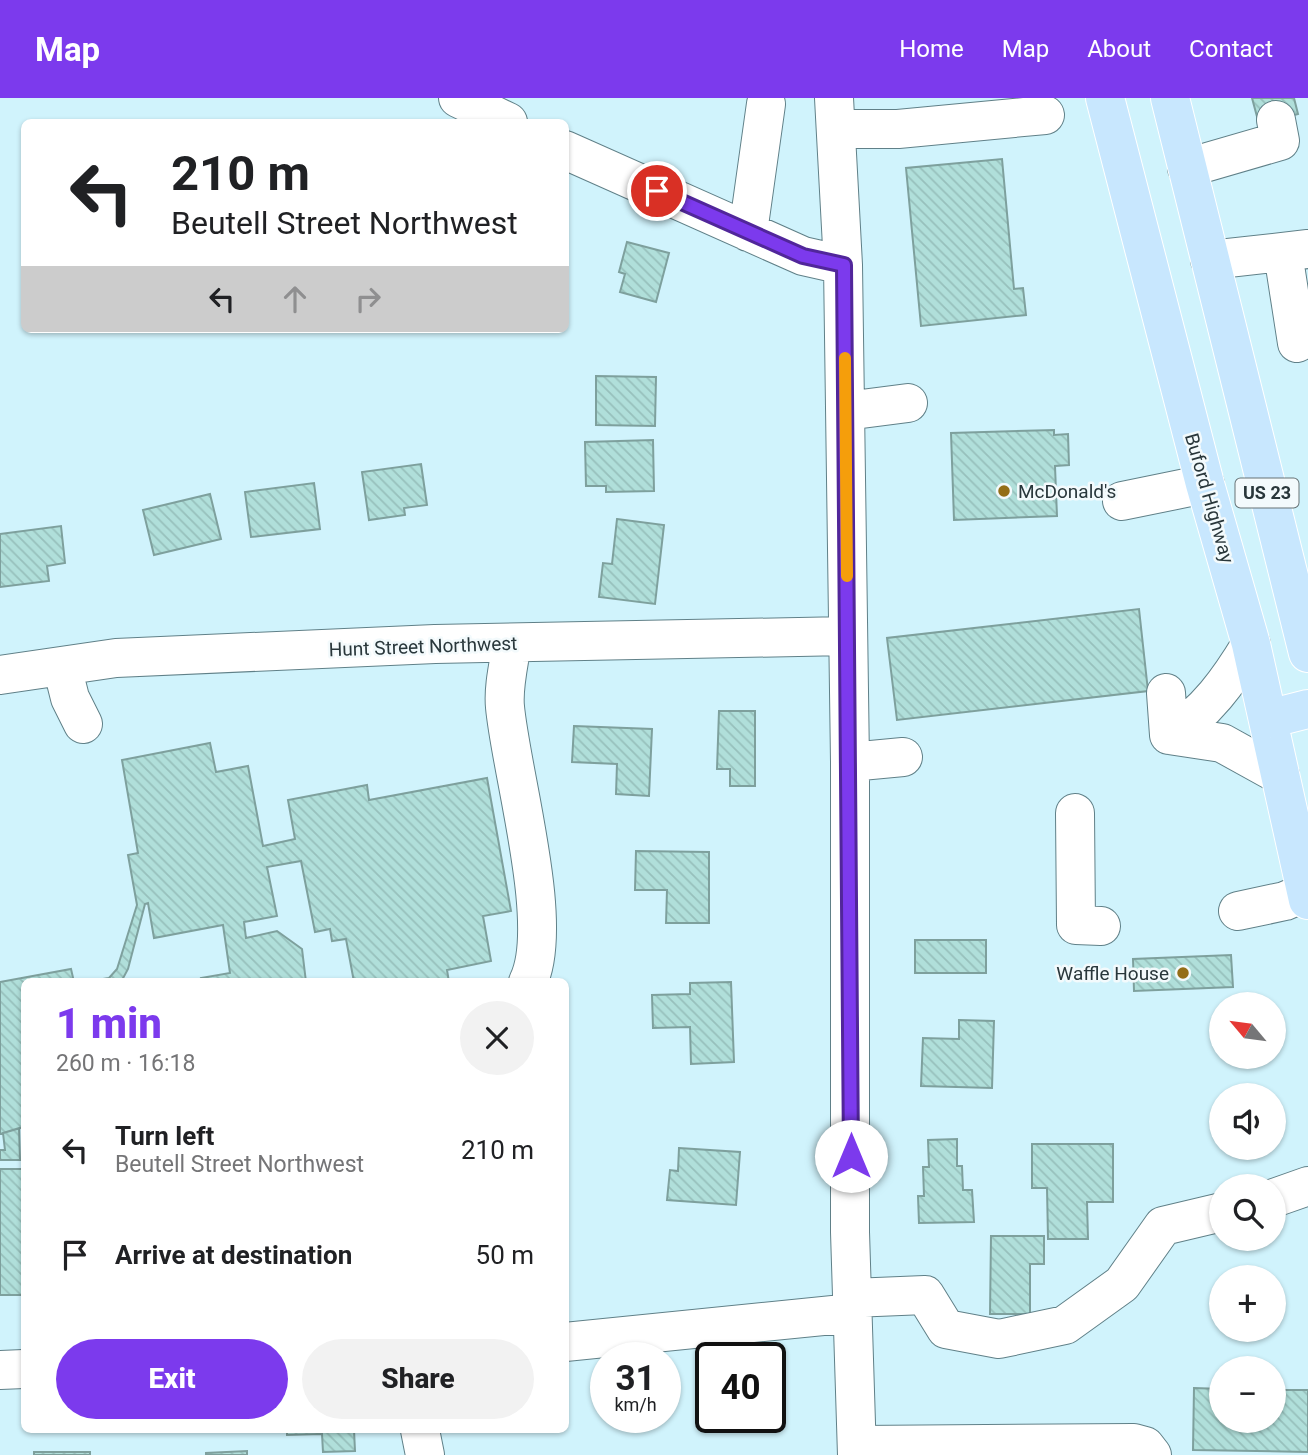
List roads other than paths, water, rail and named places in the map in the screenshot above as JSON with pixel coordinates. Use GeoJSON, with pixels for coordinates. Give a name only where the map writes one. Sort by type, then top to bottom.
{"type":"FeatureCollection","features":[{"type":"Feature","properties":{"kind":"main road","name":"Buford Highway"},"geometry":{"type":"LineString","coordinates":[[1105,98],[1205,484],[1251,644],[1307,896]]}},
{"type":"Feature","properties":{"kind":"main road","name":"US 23"},"geometry":{"type":"LineString","coordinates":[[1172,103],[1308,653]]}},
{"type":"Feature","properties":{"kind":"main road"},"geometry":{"type":"LineString","coordinates":[[1268,719],[1308,709]]}},
{"type":"Feature","properties":{"kind":"street"},"geometry":{"type":"LineString","coordinates":[[458,98],[502,119]]}},
{"type":"Feature","properties":{"kind":"street"},"geometry":{"type":"LineString","coordinates":[[748,232],[766,104]]}},
{"type":"Feature","properties":{"kind":"street"},"geometry":{"type":"LineString","coordinates":[[1045,115],[898,128],[835,113],[844,265],[850,762],[852,1306],[857,1450],[1016,1450],[1134,1443],[1145,1446],[1152,1455]]}},
{"type":"Feature","properties":{"kind":"street"},"geometry":{"type":"LineString","coordinates":[[1187,168],[1280,141],[1276,120]]}},
{"type":"Feature","properties":{"kind":"street"},"geometry":{"type":"LineString","coordinates":[[569,152],[803,256],[844,265]]}},
{"type":"Feature","properties":{"kind":"street"},"geometry":{"type":"LineString","coordinates":[[1210,260],[1296,251],[1297,343]]}},
{"type":"Feature","properties":{"kind":"street"},"geometry":{"type":"LineString","coordinates":[[846,411],[908,403]]}},
{"type":"Feature","properties":{"kind":"street"},"geometry":{"type":"LineString","coordinates":[[1122,500],[1205,484]]}},
{"type":"Feature","properties":{"kind":"street","name":"Hunt Street Northwest"},"geometry":{"type":"LineString","coordinates":[[0,675],[116,658],[512,643],[847,636]]}},
{"type":"Feature","properties":{"kind":"street"},"geometry":{"type":"LineString","coordinates":[[512,643],[504,704],[530,851],[538,949],[529,978]]}},
{"type":"Feature","properties":{"kind":"street"},"geometry":{"type":"LineString","coordinates":[[1169,735],[1186,726],[1231,678],[1251,644]]}},
{"type":"Feature","properties":{"kind":"street"},"geometry":{"type":"LineString","coordinates":[[62,666],[70,698],[83,724]]}},
{"type":"Feature","properties":{"kind":"street"},"geometry":{"type":"LineString","coordinates":[[1166,693],[1169,735]]}},
{"type":"Feature","properties":{"kind":"street"},"geometry":{"type":"LineString","coordinates":[[1169,735],[1222,743],[1280,775]]}},
{"type":"Feature","properties":{"kind":"street"},"geometry":{"type":"LineString","coordinates":[[850,762],[903,757]]}},
{"type":"Feature","properties":{"kind":"street"},"geometry":{"type":"LineString","coordinates":[[1075,813],[1076,925],[1101,926]]}},
{"type":"Feature","properties":{"kind":"street"},"geometry":{"type":"LineString","coordinates":[[1238,911],[1307,896]]}},
{"type":"Feature","properties":{"kind":"street"},"geometry":{"type":"LineString","coordinates":[[1286,1194],[1308,1186]]}},
{"type":"Feature","properties":{"kind":"street"},"geometry":{"type":"LineString","coordinates":[[569,1341],[925,1295],[946,1329],[999,1339],[1065,1325],[1122,1284],[1164,1226],[1209,1215]]}},
{"type":"Feature","properties":{"kind":"street"},"geometry":{"type":"LineString","coordinates":[[0,1370],[21,1369]]}},
{"type":"Feature","properties":{"kind":"street"},"geometry":{"type":"LineString","coordinates":[[421,1433],[425,1455]]}},
{"type":"Feature","properties":{"kind":"place","name":"McDonald's"},"geometry":{"type":"Point","coordinates":[1004,491]}},
{"type":"Feature","properties":{"kind":"place","name":"Waffle House"},"geometry":{"type":"Point","coordinates":[1183,973]}}]}
